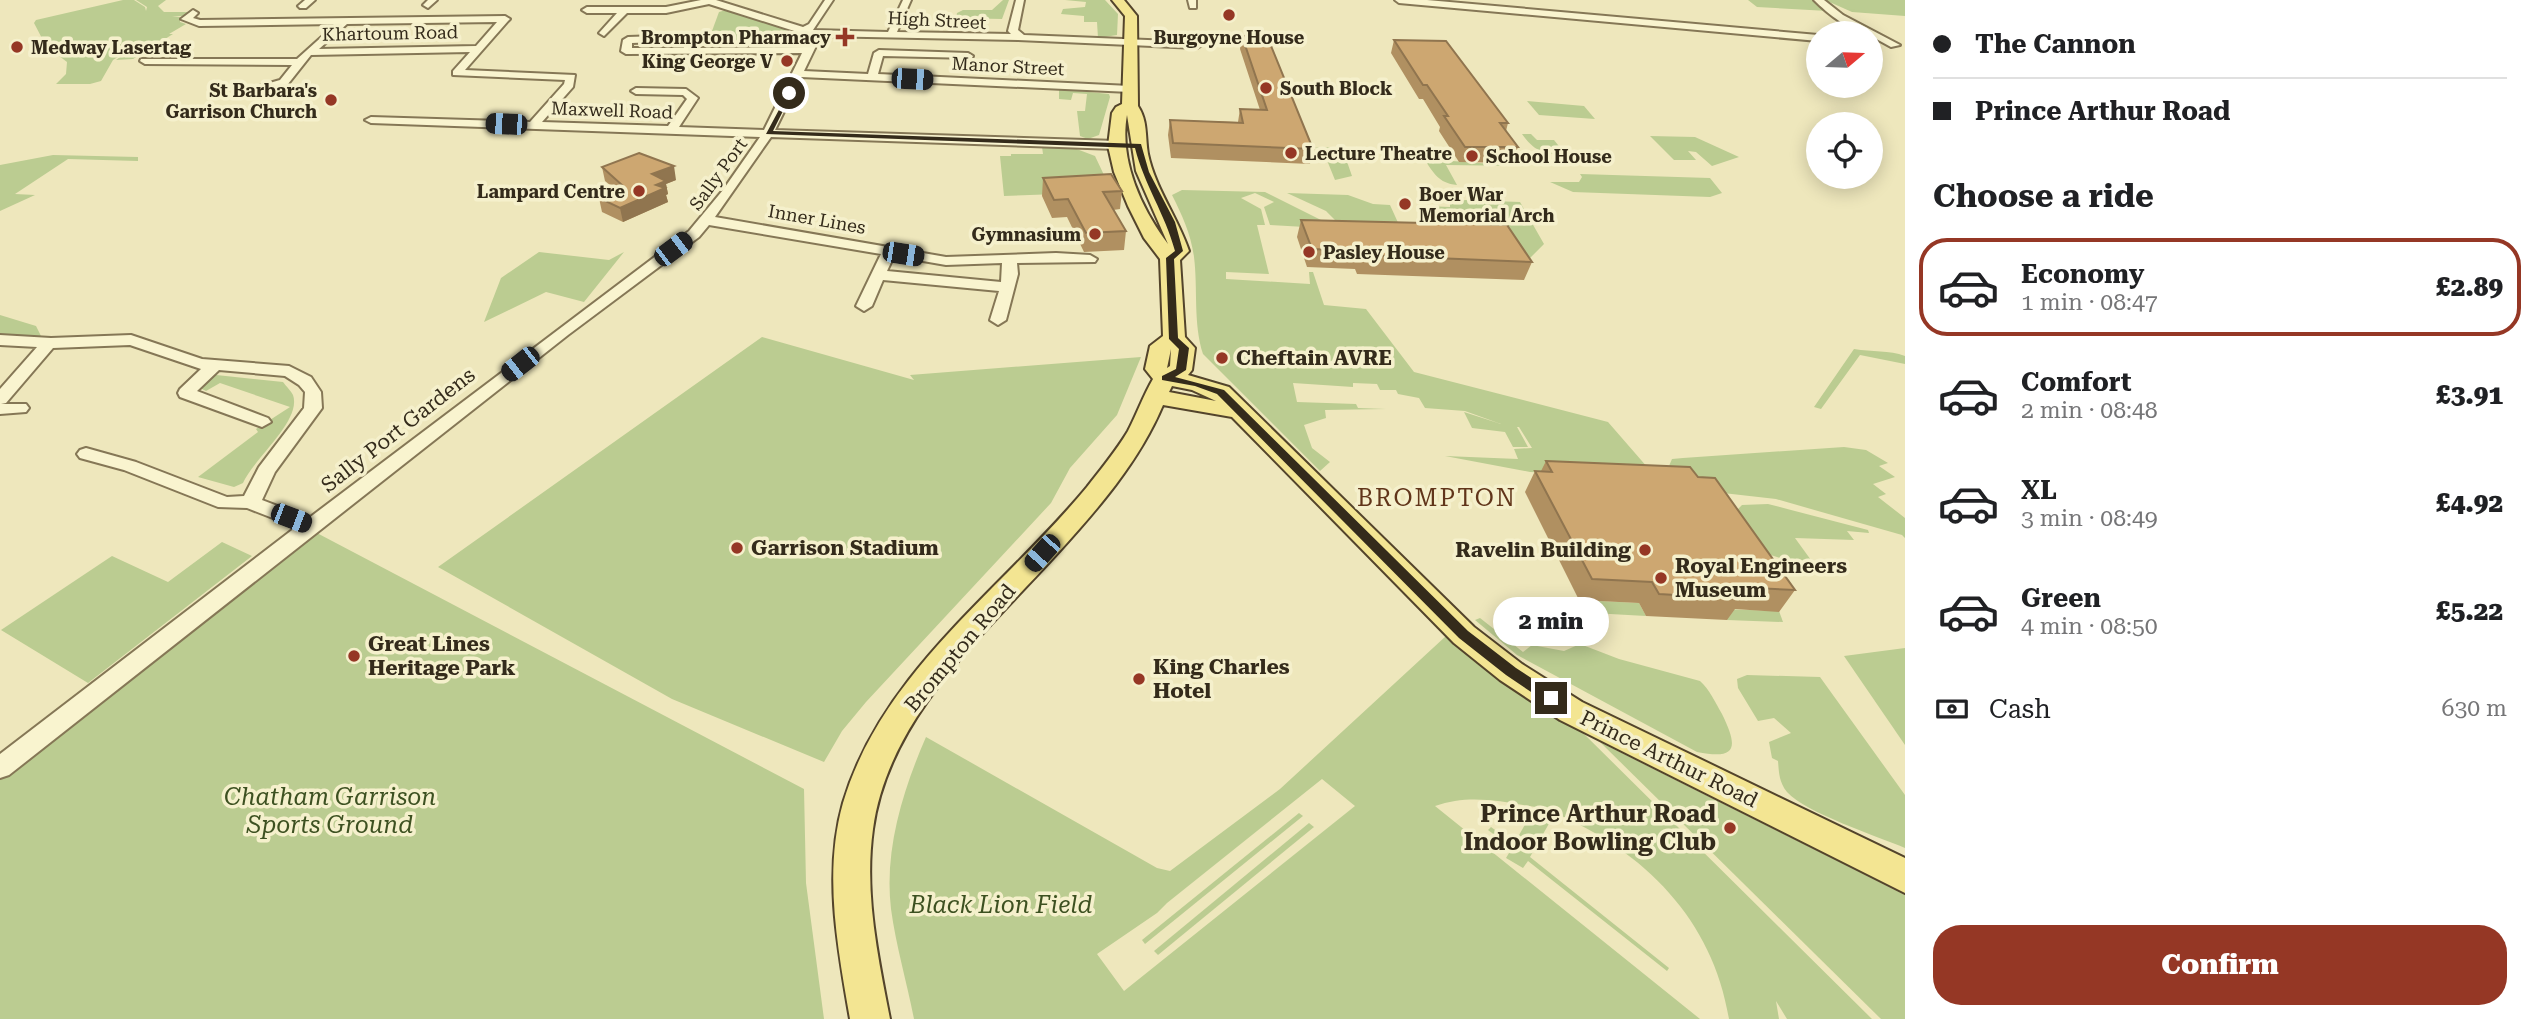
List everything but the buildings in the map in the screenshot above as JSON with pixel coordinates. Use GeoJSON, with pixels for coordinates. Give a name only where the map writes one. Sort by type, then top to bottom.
{"type":"FeatureCollection","features":[{"type":"Feature","properties":{"kind":"main road"},"geometry":{"type":"LineString","coordinates":[[1118,0],[1131,16],[1130,97],[1136,114],[1138,146],[1149,181],[1166,211],[1179,251],[1170,258],[1159,250],[1125,182],[1116,145],[1121,110],[1130,97]]}},
{"type":"Feature","properties":{"kind":"main road"},"geometry":{"type":"LineString","coordinates":[[1116,145],[1138,146]]}},
{"type":"Feature","properties":{"kind":"main road"},"geometry":{"type":"LineString","coordinates":[[1125,182],[1149,181]]}},
{"type":"Feature","properties":{"kind":"main road","name":"Brompton Road"},"geometry":{"type":"LineString","coordinates":[[870,1019],[854,911],[852,855],[860,804],[875,762],[919,692],[1117,466],[1140,431],[1161,387],[1181,370],[1184,348],[1174,339],[1170,258]]}},
{"type":"Feature","properties":{"kind":"main road","name":"Prince Arthur Road"},"geometry":{"type":"LineString","coordinates":[[1161,387],[1238,411],[1464,635],[1511,672],[1571,711],[1905,876]]}},
{"type":"Feature","properties":{"kind":"street"},"geometry":{"type":"LineString","coordinates":[[587,10],[682,8],[708,0]]}},
{"type":"Feature","properties":{"kind":"street","name":"High Street"},"geometry":{"type":"LineString","coordinates":[[708,0],[809,31],[1132,43]]}},
{"type":"Feature","properties":{"kind":"street"},"geometry":{"type":"LineString","coordinates":[[892,33],[907,0]]}},
{"type":"Feature","properties":{"kind":"street"},"geometry":{"type":"LineString","coordinates":[[1019,37],[1013,31],[1020,0]]}},
{"type":"Feature","properties":{"kind":"street"},"geometry":{"type":"LineString","coordinates":[[1399,0],[1622,23],[1806,37]]}},
{"type":"Feature","properties":{"kind":"street"},"geometry":{"type":"LineString","coordinates":[[1818,0],[1846,21]]}},
{"type":"Feature","properties":{"kind":"street"},"geometry":{"type":"LineString","coordinates":[[809,31],[827,3]]}},
{"type":"Feature","properties":{"kind":"street"},"geometry":{"type":"LineString","coordinates":[[604,33],[624,10]]}},
{"type":"Feature","properties":{"kind":"street","name":"Khartoum Road"},"geometry":{"type":"LineString","coordinates":[[193,13],[186,19],[196,23],[505,19],[457,73],[571,77],[569,85],[533,125]]}},
{"type":"Feature","properties":{"kind":"street","name":"Khartoum Road"},"geometry":{"type":"LineString","coordinates":[[309,52],[345,21]]}},
{"type":"Feature","properties":{"kind":"street","name":"Sally Port"},"geometry":{"type":"LineString","coordinates":[[700,227],[768,133],[800,74],[813,42],[809,31]]}},
{"type":"Feature","properties":{"kind":"street"},"geometry":{"type":"LineString","coordinates":[[187,32],[331,32]]}},
{"type":"Feature","properties":{"kind":"street"},"geometry":{"type":"LineString","coordinates":[[690,51],[687,38],[628,40],[626,51],[690,51],[809,50]]}},
{"type":"Feature","properties":{"kind":"street"},"geometry":{"type":"LineString","coordinates":[[1132,43],[1196,45]]}},
{"type":"Feature","properties":{"kind":"street","name":"Khartoum Road"},"geometry":{"type":"LineString","coordinates":[[309,52],[477,49]]}},
{"type":"Feature","properties":{"kind":"street"},"geometry":{"type":"LineString","coordinates":[[263,88],[284,82],[309,52]]}},
{"type":"Feature","properties":{"kind":"street"},"geometry":{"type":"LineString","coordinates":[[872,77],[879,53],[968,56]]}},
{"type":"Feature","properties":{"kind":"street"},"geometry":{"type":"LineString","coordinates":[[145,61],[299,62]]}},
{"type":"Feature","properties":{"kind":"street"},"geometry":{"type":"LineString","coordinates":[[165,70],[177,62]]}},
{"type":"Feature","properties":{"kind":"street","name":"Manor Street"},"geometry":{"type":"LineString","coordinates":[[800,74],[1130,97]]}},
{"type":"Feature","properties":{"kind":"street"},"geometry":{"type":"LineString","coordinates":[[636,91],[686,92],[693,98],[671,130]]}},
{"type":"Feature","properties":{"kind":"street","name":"Maxwell Road"},"geometry":{"type":"LineString","coordinates":[[372,120],[1116,145]]}},
{"type":"Feature","properties":{"kind":"street","name":"Inner Lines"},"geometry":{"type":"LineString","coordinates":[[700,227],[890,251],[946,261],[1090,259]]}},
{"type":"Feature","properties":{"kind":"street","name":"Sally Port Gardens"},"geometry":{"type":"LineString","coordinates":[[0,768],[700,227]]}},
{"type":"Feature","properties":{"kind":"street"},"geometry":{"type":"LineString","coordinates":[[864,306],[890,251]]}},
{"type":"Feature","properties":{"kind":"street"},"geometry":{"type":"LineString","coordinates":[[998,320],[1012,274],[1009,259]]}},
{"type":"Feature","properties":{"kind":"street"},"geometry":{"type":"LineString","coordinates":[[878,275],[1007,287]]}},
{"type":"Feature","properties":{"kind":"street"},"geometry":{"type":"LineString","coordinates":[[0,340],[49,343],[128,340],[196,363],[289,371],[305,380],[315,397],[313,408],[263,474],[254,497],[249,502]]}},
{"type":"Feature","properties":{"kind":"street"},"geometry":{"type":"LineString","coordinates":[[0,399],[49,343]]}},
{"type":"Feature","properties":{"kind":"street"},"geometry":{"type":"LineString","coordinates":[[214,366],[186,393],[262,422]]}},
{"type":"Feature","properties":{"kind":"street"},"geometry":{"type":"LineString","coordinates":[[0,410],[20,408]]}},
{"type":"Feature","properties":{"kind":"street"},"geometry":{"type":"LineString","coordinates":[[86,454],[130,466],[225,503],[249,502],[312,526]]}},
{"type":"Feature","properties":{"kind":"green space"},"geometry":{"type":"Polygon","coordinates":[[[123,0],[134,0],[145,7],[146,11],[147,7],[136,0],[166,0],[158,6],[164,12],[189,12],[183,16],[172,16],[180,17],[180,22],[186,24],[133,59],[116,60],[131,49],[113,60],[101,81],[90,84],[56,84],[66,74],[67,62],[46,46],[34,23],[36,20],[123,0]]]}},
{"type":"Feature","properties":{"kind":"green space"},"geometry":{"type":"Polygon","coordinates":[[[1003,0],[1009,0],[1002,19],[956,18],[957,13],[963,10],[992,10],[1003,0]]]}},
{"type":"Feature","properties":{"kind":"green space"},"geometry":{"type":"Polygon","coordinates":[[[1065,0],[1105,0],[1118,14],[1117,35],[1098,38],[1097,22],[1084,22],[1084,16],[1061,14],[1063,9],[1085,7],[1086,2],[1065,0]]]}},
{"type":"Feature","properties":{"kind":"green space"},"geometry":{"type":"Polygon","coordinates":[[[1748,0],[1814,0],[1828,11],[1757,7],[1748,0]]]}},
{"type":"Feature","properties":{"kind":"green space"},"geometry":{"type":"Polygon","coordinates":[[[1825,0],[1905,0],[1905,16],[1852,12],[1825,0]]]}},
{"type":"Feature","properties":{"kind":"green space"},"geometry":{"type":"Polygon","coordinates":[[[726,10],[799,31],[802,40],[797,49],[705,50],[719,12],[726,10]]]}},
{"type":"Feature","properties":{"kind":"green space"},"geometry":{"type":"Polygon","coordinates":[[[1059,89],[1109,94],[1099,135],[1088,139],[1080,136],[1077,111],[1085,111],[1087,94],[1073,93],[1071,100],[1059,99],[1059,89]]]}},
{"type":"Feature","properties":{"kind":"green space"},"geometry":{"type":"Polygon","coordinates":[[[1527,101],[1584,106],[1595,119],[1539,115],[1527,101]]]}},
{"type":"Feature","properties":{"kind":"green space"},"geometry":{"type":"Polygon","coordinates":[[[1522,134],[1531,134],[1537,140],[1554,140],[1566,155],[1541,151],[1531,145],[1522,134]]]}},
{"type":"Feature","properties":{"kind":"green space"},"geometry":{"type":"Polygon","coordinates":[[[1650,136],[1695,137],[1739,157],[1712,166],[1696,152],[1688,151],[1696,160],[1674,160],[1650,136]]]}},
{"type":"Feature","properties":{"kind":"green space"},"geometry":{"type":"Polygon","coordinates":[[[1042,147],[1074,148],[1095,156],[1112,192],[1004,196],[1000,156],[1043,154],[1042,147]]]}},
{"type":"Feature","properties":{"kind":"green space"},"geometry":{"type":"Polygon","coordinates":[[[1312,147],[1362,148],[1368,154],[1345,156],[1352,176],[1335,180],[1322,148],[1312,147]]]}},
{"type":"Feature","properties":{"kind":"green space"},"geometry":{"type":"Polygon","coordinates":[[[1394,150],[1448,151],[1434,152],[1439,160],[1492,164],[1517,159],[1522,166],[1446,165],[1457,185],[1441,180],[1424,159],[1398,156],[1394,150]]]}},
{"type":"Feature","properties":{"kind":"green space"},"geometry":{"type":"Polygon","coordinates":[[[53,155],[138,157],[138,161],[68,159],[15,194],[35,195],[0,211],[0,165],[53,155]]]}},
{"type":"Feature","properties":{"kind":"green space"},"geometry":{"type":"Polygon","coordinates":[[[1580,174],[1710,178],[1722,193],[1710,197],[1573,192],[1550,182],[1579,182],[1582,177],[1580,174]]]}},
{"type":"Feature","properties":{"kind":"green space"},"geometry":{"type":"Polygon","coordinates":[[[1182,190],[1265,192],[1323,221],[1323,228],[1270,225],[1264,207],[1274,202],[1255,193],[1241,198],[1261,209],[1265,225],[1257,225],[1269,274],[1226,272],[1226,279],[1310,284],[1309,272],[1313,272],[1324,305],[1366,309],[1414,372],[1608,422],[1648,468],[1631,477],[1530,472],[1445,456],[1518,459],[1514,449],[1532,448],[1519,427],[1528,447],[1513,447],[1505,432],[1472,428],[1464,412],[1501,424],[1465,411],[1425,408],[1419,398],[1398,394],[1396,390],[1380,390],[1377,384],[1353,383],[1353,387],[1293,383],[1297,402],[1356,404],[1358,408],[1386,409],[1325,410],[1326,418],[1304,425],[1312,448],[1330,462],[1320,471],[1203,354],[1198,330],[1193,249],[1186,225],[1172,195],[1182,190]]]}},
{"type":"Feature","properties":{"kind":"green space"},"geometry":{"type":"Polygon","coordinates":[[[1287,193],[1348,195],[1373,204],[1390,205],[1400,227],[1337,222],[1326,211],[1287,193]]]}},
{"type":"Feature","properties":{"kind":"green space"},"geometry":{"type":"Polygon","coordinates":[[[1465,200],[1520,202],[1544,244],[1528,260],[1437,228],[1425,206],[1450,207],[1450,204],[1465,200]]]}},
{"type":"Feature","properties":{"kind":"green space"},"geometry":{"type":"Polygon","coordinates":[[[539,252],[609,260],[624,252],[584,302],[546,292],[484,322],[501,278],[539,252]]]}},
{"type":"Feature","properties":{"kind":"green space"},"geometry":{"type":"Polygon","coordinates":[[[0,315],[36,326],[43,340],[0,337],[0,315]]]}},
{"type":"Feature","properties":{"kind":"green space","name":"Garrison Stadium"},"geometry":{"type":"Polygon","coordinates":[[[762,337],[914,380],[910,375],[1141,357],[1117,415],[1070,468],[1051,503],[866,702],[842,731],[824,762],[672,699],[438,567],[762,337]]]}},
{"type":"Feature","properties":{"kind":"green space"},"geometry":{"type":"Polygon","coordinates":[[[1854,349],[1899,354],[1905,356],[1905,364],[1860,355],[1821,409],[1814,407],[1854,349]]]}},
{"type":"Feature","properties":{"kind":"green space"},"geometry":{"type":"Polygon","coordinates":[[[207,374],[283,382],[293,395],[294,405],[284,428],[243,483],[234,487],[198,477],[258,432],[256,429],[290,407],[220,383],[206,391],[198,387],[207,374]]]}},
{"type":"Feature","properties":{"kind":"green space"},"geometry":{"type":"Polygon","coordinates":[[[1844,447],[1866,450],[1888,463],[1879,466],[1895,477],[1873,484],[1886,494],[1878,497],[1905,518],[1905,538],[1776,499],[1723,493],[1673,471],[1669,466],[1672,459],[1844,447]]]}},
{"type":"Feature","properties":{"kind":"green space"},"geometry":{"type":"Polygon","coordinates":[[[1768,504],[1868,530],[1869,533],[1847,531],[1854,540],[1795,538],[1816,567],[1797,564],[1766,554],[1737,510],[1742,505],[1768,504]]]}},
{"type":"Feature","properties":{"kind":"green space","name":"Great Lines Heritage Park"},"geometry":{"type":"Polygon","coordinates":[[[315,532],[804,789],[806,883],[824,1019],[0,1019],[0,780],[315,532]]]}},
{"type":"Feature","properties":{"kind":"green space"},"geometry":{"type":"Polygon","coordinates":[[[222,542],[252,556],[88,683],[1,630],[112,556],[168,582],[222,542]]]}},
{"type":"Feature","properties":{"kind":"green space"},"geometry":{"type":"Polygon","coordinates":[[[1579,600],[1639,603],[1646,616],[1592,613],[1579,600]]]}},
{"type":"Feature","properties":{"kind":"green space"},"geometry":{"type":"Polygon","coordinates":[[[1720,609],[1779,611],[1783,622],[1727,620],[1720,609]]]}},
{"type":"Feature","properties":{"kind":"green space"},"geometry":{"type":"Polygon","coordinates":[[[1480,618],[1523,652],[1532,645],[1564,651],[1580,644],[1619,659],[1700,681],[1710,692],[1722,714],[1731,735],[1731,748],[1720,754],[1697,752],[1517,655],[1475,620],[1480,618]]]}},
{"type":"Feature","properties":{"kind":"green space","name":"Black Lion Field"},"geometry":{"type":"Polygon","coordinates":[[[1446,636],[1475,662],[1579,729],[1872,1019],[1787,1019],[1776,1001],[1779,1019],[1729,1019],[1721,983],[1708,951],[1691,921],[1670,893],[1645,869],[1588,829],[1555,813],[1530,857],[1669,968],[1667,971],[1528,861],[1523,868],[1506,858],[1512,848],[1488,830],[1491,827],[1514,844],[1535,807],[1472,799],[1435,806],[1700,1019],[914,1019],[891,909],[890,865],[903,799],[926,737],[1157,868],[1170,871],[1280,789],[1446,636]],[[1322,779],[1157,913],[1097,954],[1124,991],[1355,806],[1322,779]]]}},
{"type":"Feature","properties":{"kind":"green space"},"geometry":{"type":"Polygon","coordinates":[[[1905,648],[1905,745],[1844,656],[1905,648]]]}},
{"type":"Feature","properties":{"kind":"green space"},"geometry":{"type":"Polygon","coordinates":[[[1747,675],[1820,677],[1905,795],[1905,848],[1825,816],[1787,792],[1781,781],[1778,761],[1772,758],[1769,742],[1791,733],[1774,718],[1758,721],[1738,688],[1737,679],[1747,675]]]}},
{"type":"Feature","properties":{"kind":"green space","name":"Prince Arthur Road Indoor Bowling Club"},"geometry":{"type":"Polygon","coordinates":[[[1600,742],[1905,895],[1905,1019],[1881,1019],[1600,742]]]}},
{"type":"Feature","properties":{"kind":"green space"},"geometry":{"type":"Polygon","coordinates":[[[1299,813],[1303,816],[1145,944],[1142,940],[1299,813]]]}},
{"type":"Feature","properties":{"kind":"green space"},"geometry":{"type":"Polygon","coordinates":[[[1309,823],[1314,827],[1158,955],[1154,951],[1309,823]]]}},
{"type":"Feature","properties":{"kind":"place","name":"Burgoyne House"},"geometry":{"type":"Point","coordinates":[1229,15]}},
{"type":"Feature","properties":{"kind":"place","name":"Brompton Pharmacy"},"geometry":{"type":"Point","coordinates":[845,37]}},
{"type":"Feature","properties":{"kind":"place","name":"Medway Lasertag"},"geometry":{"type":"Point","coordinates":[17,47]}},
{"type":"Feature","properties":{"kind":"place","name":"King George V"},"geometry":{"type":"Point","coordinates":[787,61]}},
{"type":"Feature","properties":{"kind":"place","name":"South Block"},"geometry":{"type":"Point","coordinates":[1266,88]}},
{"type":"Feature","properties":{"kind":"place","name":"St Barbara's Garrison Church"},"geometry":{"type":"Point","coordinates":[331,100]}},
{"type":"Feature","properties":{"kind":"place","name":"Lecture Theatre"},"geometry":{"type":"Point","coordinates":[1291,153]}},
{"type":"Feature","properties":{"kind":"place","name":"School House"},"geometry":{"type":"Point","coordinates":[1472,156]}},
{"type":"Feature","properties":{"kind":"place","name":"Lampard Centre"},"geometry":{"type":"Point","coordinates":[639,191]}},
{"type":"Feature","properties":{"kind":"place","name":"Boer War Memorial Arch"},"geometry":{"type":"Point","coordinates":[1405,204]}},
{"type":"Feature","properties":{"kind":"place","name":"Gymnasium"},"geometry":{"type":"Point","coordinates":[1095,234]}},
{"type":"Feature","properties":{"kind":"place","name":"Pasley House"},"geometry":{"type":"Point","coordinates":[1309,252]}},
{"type":"Feature","properties":{"kind":"place","name":"Cheftain AVRE"},"geometry":{"type":"Point","coordinates":[1222,358]}},
{"type":"Feature","properties":{"kind":"place","name":"Garrison Stadium"},"geometry":{"type":"Point","coordinates":[737,548]}},
{"type":"Feature","properties":{"kind":"place","name":"Ravelin Building"},"geometry":{"type":"Point","coordinates":[1645,550]}},
{"type":"Feature","properties":{"kind":"place","name":"Royal Engineers Museum"},"geometry":{"type":"Point","coordinates":[1661,578]}},
{"type":"Feature","properties":{"kind":"place","name":"Great Lines Heritage Park"},"geometry":{"type":"Point","coordinates":[354,656]}},
{"type":"Feature","properties":{"kind":"place","name":"King Charles Hotel"},"geometry":{"type":"Point","coordinates":[1139,679]}},
{"type":"Feature","properties":{"kind":"place","name":"Prince Arthur Road Indoor Bowling Club"},"geometry":{"type":"Point","coordinates":[1730,828]}},
{"type":"Feature","properties":{"kind":"district","name":"BROMPTON"},"geometry":{"type":"Point","coordinates":[1437,498]}},
{"type":"Feature","properties":{"kind":"route"},"geometry":{"type":"LineString","coordinates":[[789,93],[768,133],[1138,146],[1145,172],[1171,222],[1179,251],[1170,258],[1174,339],[1184,348],[1181,370],[1166,378],[1221,392],[1464,635],[1511,672],[1551,698]]}},
{"type":"Feature","properties":{"kind":"park label","name":"Chatham Garrison Sports Ground"},"geometry":{"type":"Point","coordinates":[330,811]}}]}
